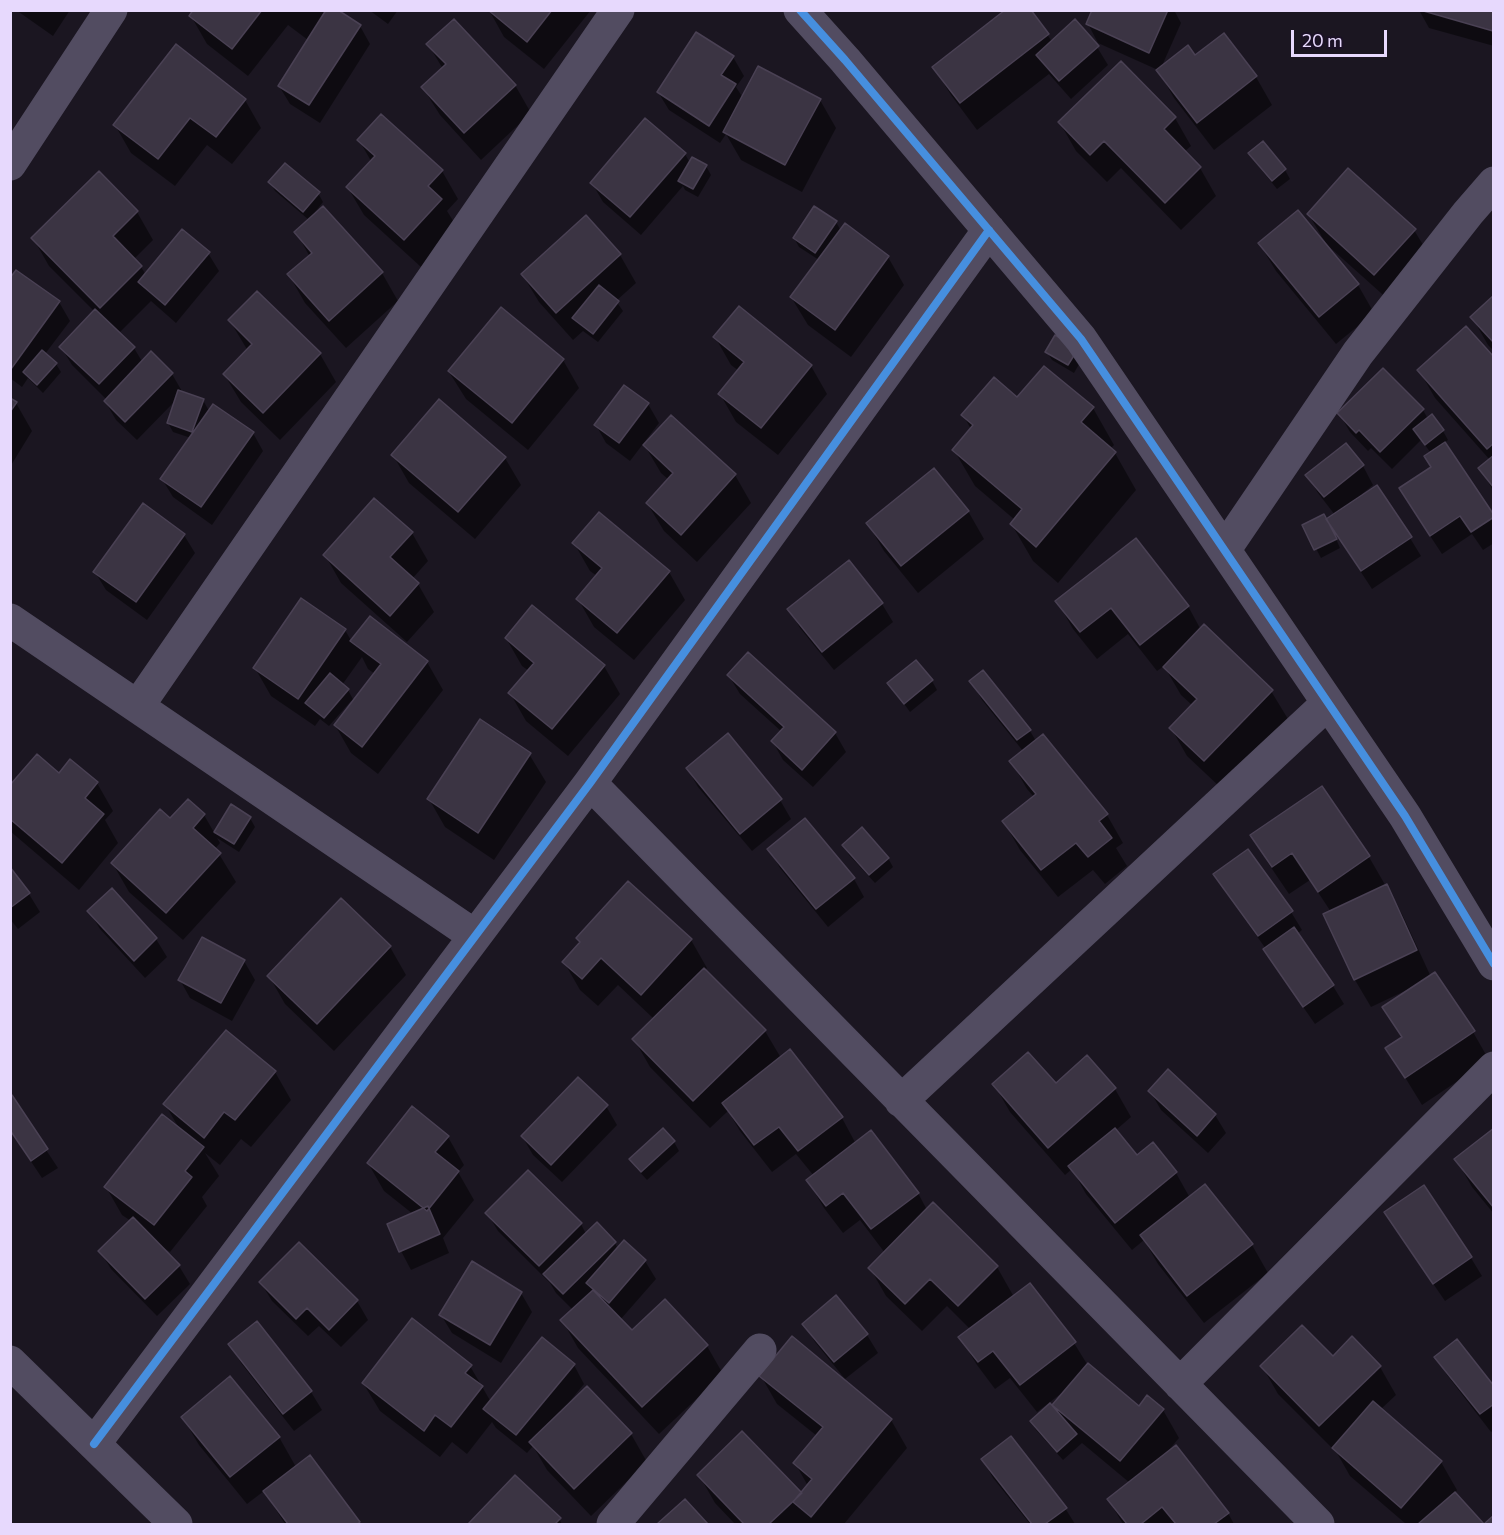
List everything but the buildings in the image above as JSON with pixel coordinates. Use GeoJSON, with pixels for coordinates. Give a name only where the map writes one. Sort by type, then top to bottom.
{"type":"FeatureCollection","features":[{"type":"Feature","properties":{"kind":"street"},"geometry":{"type":"LineString","coordinates":[[10,164],[111,10]]}},
{"type":"Feature","properties":{"kind":"street"},"geometry":{"type":"LineString","coordinates":[[138,706],[618,10]]}},
{"type":"Feature","properties":{"kind":"street"},"geometry":{"type":"LineString","coordinates":[[800,10],[1081,339],[1226,549],[1405,816],[1494,964]]}},
{"type":"Feature","properties":{"kind":"street"},"geometry":{"type":"LineString","coordinates":[[1226,549],[1358,353],[1494,183]]}},
{"type":"Feature","properties":{"kind":"street"},"geometry":{"type":"LineString","coordinates":[[94,1444],[590,783],[989,230]]}},
{"type":"Feature","properties":{"kind":"street"},"geometry":{"type":"LineString","coordinates":[[10,620],[475,936]]}},
{"type":"Feature","properties":{"kind":"street"},"geometry":{"type":"LineString","coordinates":[[901,1101],[1328,703]]}},
{"type":"Feature","properties":{"kind":"street"},"geometry":{"type":"LineString","coordinates":[[590,783],[1318,1524]]}},
{"type":"Feature","properties":{"kind":"street"},"geometry":{"type":"LineString","coordinates":[[1180,1384],[1494,1068]]}},
{"type":"Feature","properties":{"kind":"street"},"geometry":{"type":"LineString","coordinates":[[613,1524],[760,1350]]}},
{"type":"Feature","properties":{"kind":"street"},"geometry":{"type":"LineString","coordinates":[[10,1362],[176,1524]]}},
{"type":"Feature","properties":{"kind":"cycle path"},"geometry":{"type":"LineString","coordinates":[[800,10],[1081,339],[1405,816],[1494,964]]}},
{"type":"Feature","properties":{"kind":"cycle path"},"geometry":{"type":"LineString","coordinates":[[94,1444],[590,783],[989,230]]}}]}
